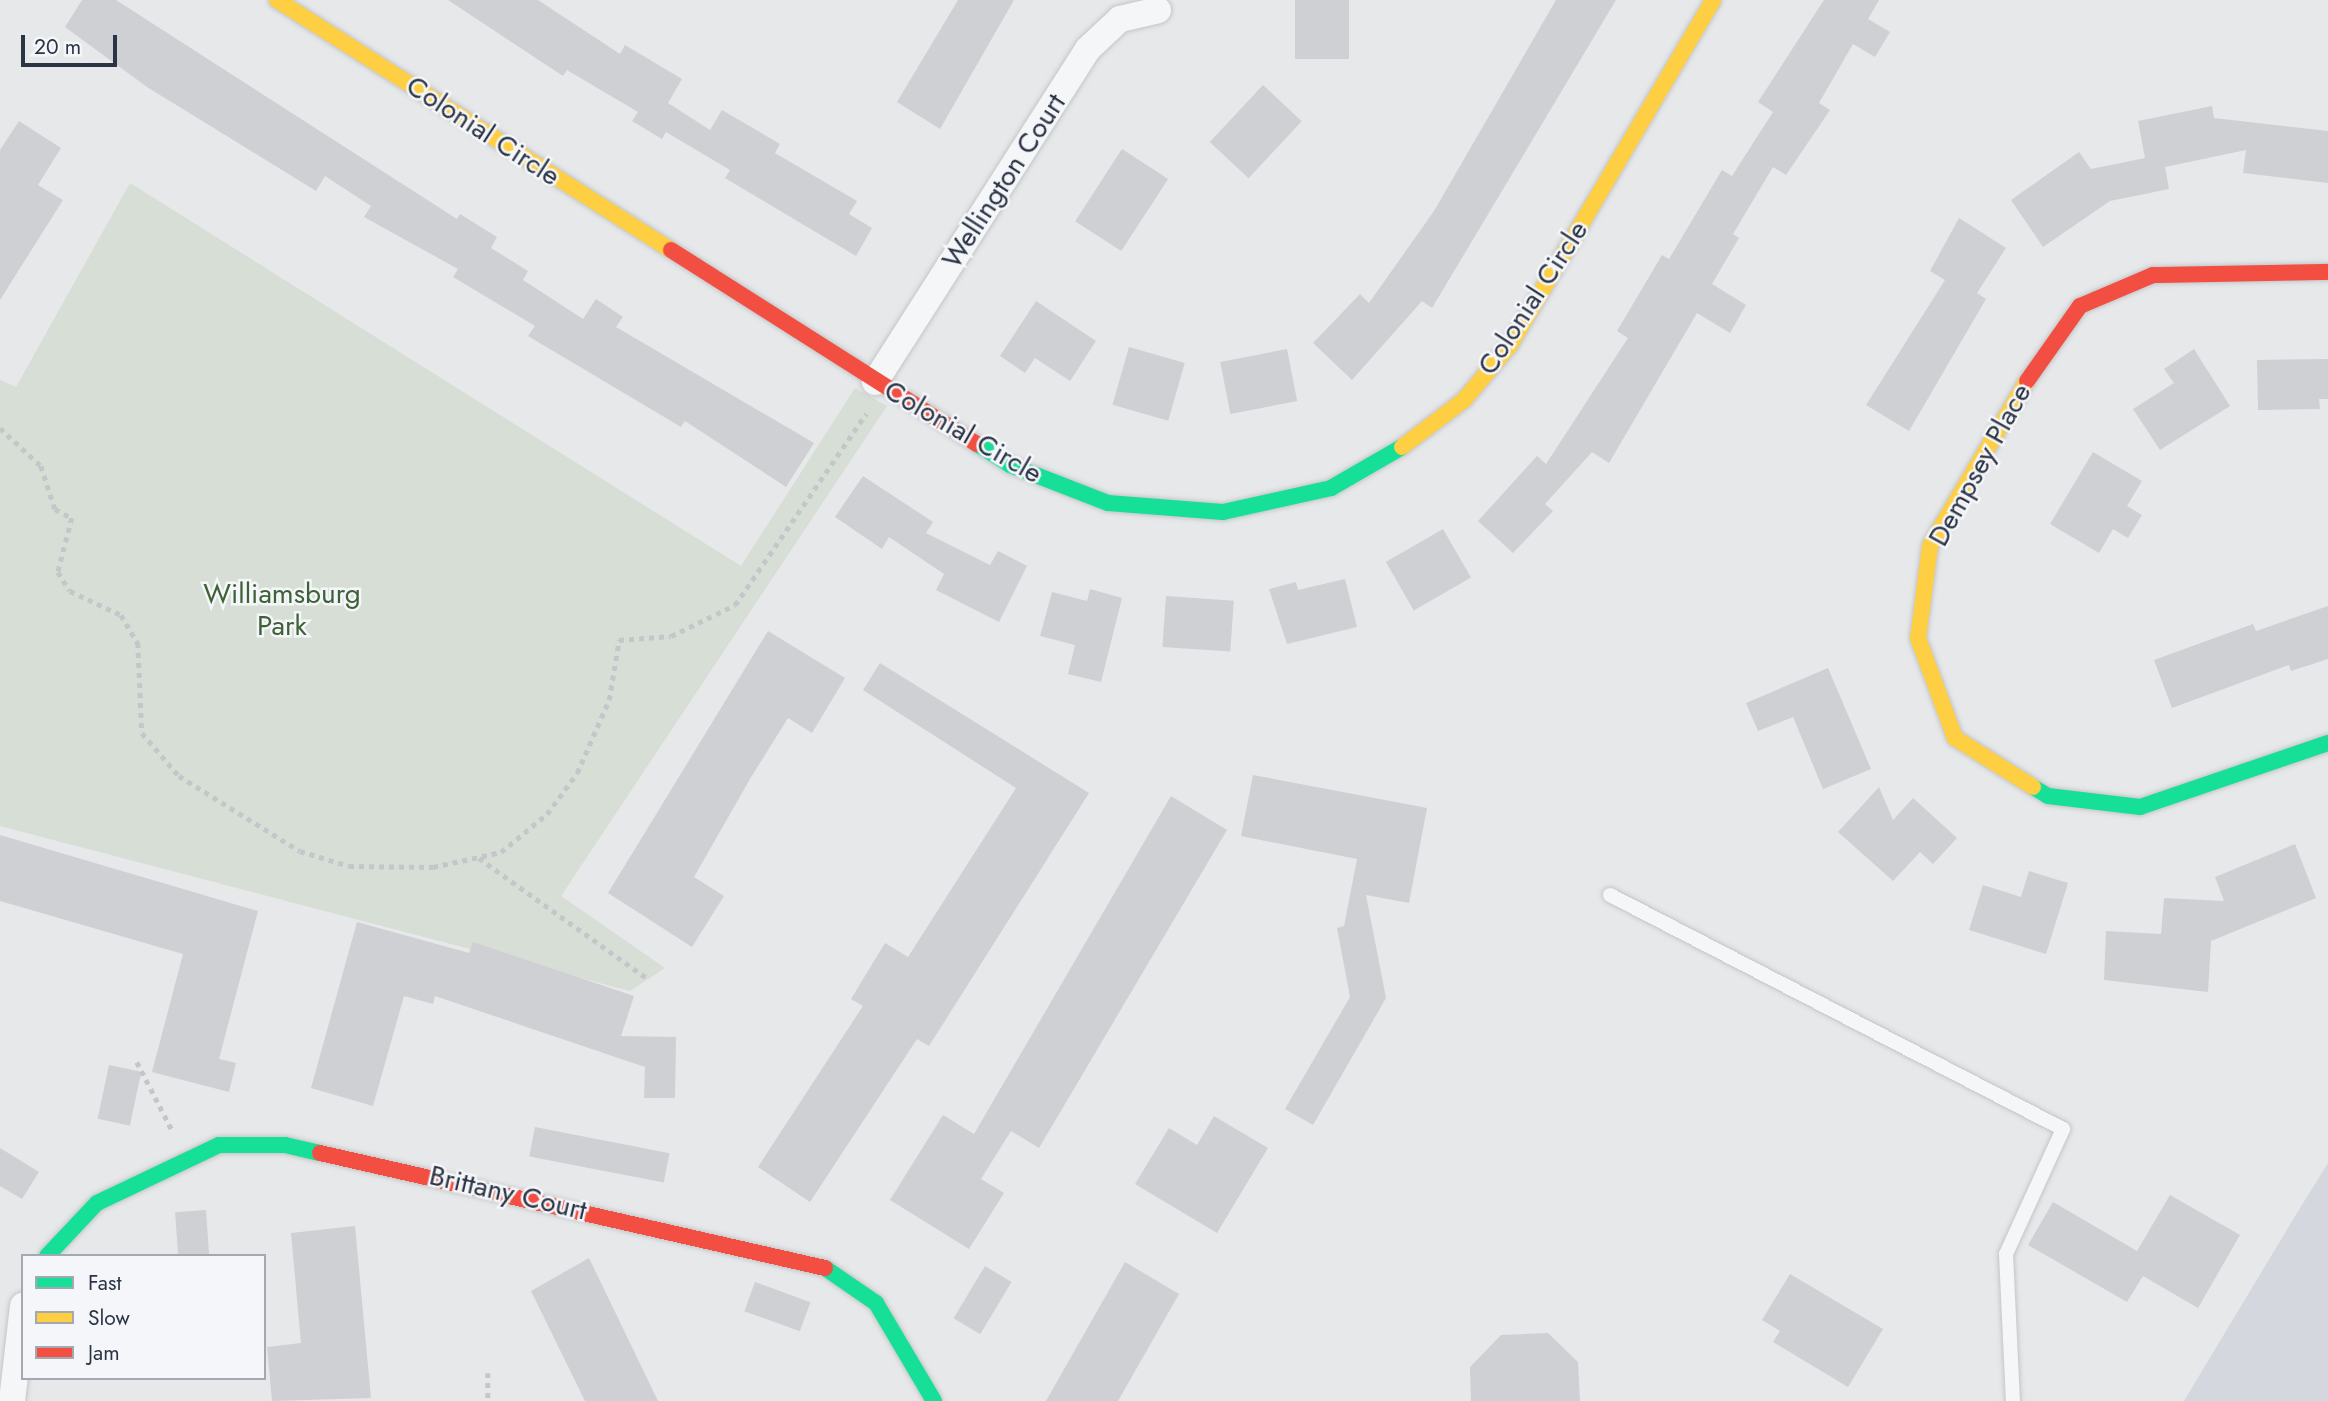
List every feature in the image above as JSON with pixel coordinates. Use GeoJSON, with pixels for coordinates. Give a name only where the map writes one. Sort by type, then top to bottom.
{"type":"FeatureCollection","features":[{"type":"Feature","properties":{"kind":"street","name":"Colonial Circle"},"geometry":{"type":"LineString","coordinates":[[277,0],[1010,465],[1108,503],[1223,512],[1331,488],[1424,435],[1510,345],[1713,0]]}},
{"type":"Feature","properties":{"kind":"street","name":"Wellington Court"},"geometry":{"type":"LineString","coordinates":[[879,384],[1088,49],[1120,19],[1158,9]]}},
{"type":"Feature","properties":{"kind":"street","name":"Dempsey Place"},"geometry":{"type":"LineString","coordinates":[[2328,272],[2153,275],[2080,306],[2037,363],[1930,547],[1918,638],[1955,738],[2048,796],[2140,807],[2328,743]]}},
{"type":"Feature","properties":{"kind":"street","name":"Brittany Court"},"geometry":{"type":"LineString","coordinates":[[49,1254],[97,1203],[219,1145],[285,1144],[831,1269],[876,1303],[934,1401]]}},
{"type":"Feature","properties":{"kind":"street"},"geometry":{"type":"LineString","coordinates":[[12,1401],[21,1323]]}},
{"type":"Feature","properties":{"kind":"lane"},"geometry":{"type":"LineString","coordinates":[[1610,895],[2063,1129],[2006,1254],[2013,1401]]}},
{"type":"Feature","properties":{"kind":"path"},"geometry":{"type":"LineString","coordinates":[[0,428],[41,466],[55,509],[72,518],[61,540],[58,572],[64,582],[70,591],[121,615],[138,643],[142,733],[179,776],[300,851],[349,866],[433,867],[500,852],[547,814],[577,773],[609,700],[619,640],[671,636],[735,605],[763,573],[879,384]]}},
{"type":"Feature","properties":{"kind":"path"},"geometry":{"type":"LineString","coordinates":[[478,857],[648,979]]}},
{"type":"Feature","properties":{"kind":"path"},"geometry":{"type":"LineString","coordinates":[[137,1062],[175,1138]]}},
{"type":"Feature","properties":{"kind":"path"},"geometry":{"type":"LineString","coordinates":[[488,1373],[488,1401]]}},
{"type":"Feature","properties":{"kind":"shaded area"},"geometry":{"type":"Polygon","coordinates":[[[2328,1163],[2328,1401],[2184,1401],[2300,1208],[2328,1163]]]}},
{"type":"Feature","properties":{"kind":"green space","name":"Williamsburg Park"},"geometry":{"type":"Polygon","coordinates":[[[130,183],[741,566],[855,388],[887,406],[561,896],[665,968],[630,991],[0,826],[0,380],[16,387],[130,183]]]}},
{"type":"Feature","properties":{"kind":"building"},"geometry":{"type":"Polygon","coordinates":[[[82,0],[116,0],[457,219],[460,214],[497,237],[491,248],[528,271],[523,280],[583,319],[596,299],[623,317],[616,327],[814,443],[786,487],[685,421],[681,427],[528,336],[535,326],[453,277],[458,269],[364,217],[371,206],[325,176],[316,191],[147,87],[65,27],[82,0]]]}},
{"type":"Feature","properties":{"kind":"building"},"geometry":{"type":"Polygon","coordinates":[[[448,0],[538,0],[620,54],[625,45],[682,79],[668,103],[710,130],[722,110],[780,144],[775,153],[857,201],[849,214],[872,228],[856,256],[725,178],[730,170],[666,132],[662,139],[632,121],[638,112],[567,70],[563,76],[448,0]]]}},
{"type":"Feature","properties":{"kind":"building"},"geometry":{"type":"Polygon","coordinates":[[[958,0],[1014,0],[940,129],[897,102],[958,0]]]}},
{"type":"Feature","properties":{"kind":"building"},"geometry":{"type":"Polygon","coordinates":[[[1295,0],[1349,0],[1349,59],[1295,59],[1295,0]]]}},
{"type":"Feature","properties":{"kind":"building"},"geometry":{"type":"Polygon","coordinates":[[[1556,0],[1616,0],[1432,308],[1422,301],[1352,380],[1313,343],[1360,294],[1369,303],[1434,211],[1556,0]]]}},
{"type":"Feature","properties":{"kind":"building"},"geometry":{"type":"Polygon","coordinates":[[[1824,0],[1879,0],[1868,19],[1890,32],[1875,57],[1853,44],[1819,103],[1830,110],[1786,175],[1773,167],[1733,234],[1739,238],[1712,284],[1746,305],[1730,333],[1697,313],[1609,463],[1592,452],[1545,504],[1553,511],[1513,553],[1478,521],[1537,456],[1546,464],[1628,338],[1617,331],[1662,255],[1669,259],[1722,170],[1732,176],[1773,112],[1758,102],[1824,0]]]}},
{"type":"Feature","properties":{"kind":"building"},"geometry":{"type":"Polygon","coordinates":[[[1263,85],[1302,121],[1249,178],[1210,142],[1263,85]]]}},
{"type":"Feature","properties":{"kind":"building"},"geometry":{"type":"Polygon","coordinates":[[[2212,106],[2214,118],[2328,131],[2328,183],[2243,173],[2246,150],[2165,167],[2169,189],[2110,201],[2043,247],[2011,200],[2079,152],[2091,169],[2145,158],[2138,121],[2212,106]]]}},
{"type":"Feature","properties":{"kind":"building"},"geometry":{"type":"Polygon","coordinates":[[[19,121],[61,148],[38,185],[63,200],[0,300],[0,150],[19,121]]]}},
{"type":"Feature","properties":{"kind":"building"},"geometry":{"type":"Polygon","coordinates":[[[1122,149],[1168,179],[1121,251],[1075,221],[1122,149]]]}},
{"type":"Feature","properties":{"kind":"building"},"geometry":{"type":"Polygon","coordinates":[[[1959,218],[2006,248],[1977,293],[1986,299],[1909,431],[1866,405],[1945,280],[1930,271],[1959,218]]]}},
{"type":"Feature","properties":{"kind":"building"},"geometry":{"type":"Polygon","coordinates":[[[1036,301],[1096,341],[1070,381],[1035,358],[1025,373],[1000,356],[1036,301]]]}},
{"type":"Feature","properties":{"kind":"building"},"geometry":{"type":"Polygon","coordinates":[[[1129,347],[1185,363],[1168,421],[1112,405],[1129,347]]]}},
{"type":"Feature","properties":{"kind":"building"},"geometry":{"type":"Polygon","coordinates":[[[1287,349],[1297,401],[1230,414],[1220,362],[1287,349]]]}},
{"type":"Feature","properties":{"kind":"building"},"geometry":{"type":"Polygon","coordinates":[[[2194,349],[2230,406],[2160,450],[2133,409],[2174,383],[2164,369],[2194,349]]]}},
{"type":"Feature","properties":{"kind":"building"},"geometry":{"type":"Polygon","coordinates":[[[2328,359],[2328,399],[2319,399],[2320,409],[2258,410],[2257,360],[2328,359]]]}},
{"type":"Feature","properties":{"kind":"building"},"geometry":{"type":"Polygon","coordinates":[[[2093,452],[2142,481],[2127,506],[2142,515],[2128,538],[2113,529],[2099,553],[2050,524],[2093,452]]]}},
{"type":"Feature","properties":{"kind":"building"},"geometry":{"type":"Polygon","coordinates":[[[863,476],[933,522],[926,533],[990,565],[998,551],[1027,566],[999,622],[936,590],[944,574],[889,537],[882,549],[835,517],[863,476]]]}},
{"type":"Feature","properties":{"kind":"building"},"geometry":{"type":"Polygon","coordinates":[[[1443,529],[1471,577],[1414,610],[1386,562],[1443,529]]]}},
{"type":"Feature","properties":{"kind":"building"},"geometry":{"type":"Polygon","coordinates":[[[1345,579],[1357,627],[1287,644],[1269,589],[1296,582],[1298,590],[1345,579]]]}},
{"type":"Feature","properties":{"kind":"building"},"geometry":{"type":"Polygon","coordinates":[[[1090,589],[1122,598],[1101,682],[1068,674],[1075,645],[1040,636],[1052,592],[1087,601],[1090,589]]]}},
{"type":"Feature","properties":{"kind":"building"},"geometry":{"type":"Polygon","coordinates":[[[1166,596],[1234,601],[1230,652],[1162,647],[1166,596]]]}},
{"type":"Feature","properties":{"kind":"building"},"geometry":{"type":"Polygon","coordinates":[[[2328,606],[2328,659],[2291,671],[2289,665],[2172,708],[2154,660],[2253,624],[2256,631],[2328,606]]]}},
{"type":"Feature","properties":{"kind":"building"},"geometry":{"type":"Polygon","coordinates":[[[768,631],[845,678],[812,733],[788,718],[694,877],[724,896],[692,947],[608,893],[768,631]]]}},
{"type":"Feature","properties":{"kind":"building"},"geometry":{"type":"Polygon","coordinates":[[[880,663],[1089,793],[929,1046],[917,1039],[810,1202],[758,1167],[863,1006],[851,999],[885,943],[908,957],[1016,788],[863,690],[880,663]]]}},
{"type":"Feature","properties":{"kind":"building"},"geometry":{"type":"Polygon","coordinates":[[[1828,668],[1871,769],[1823,789],[1793,717],[1758,731],[1746,703],[1828,668]]]}},
{"type":"Feature","properties":{"kind":"building"},"geometry":{"type":"Polygon","coordinates":[[[1253,775],[1427,808],[1409,903],[1366,895],[1386,998],[1313,1125],[1285,1109],[1350,997],[1337,928],[1344,926],[1357,859],[1241,836],[1253,775]]]}},
{"type":"Feature","properties":{"kind":"building"},"geometry":{"type":"Polygon","coordinates":[[[1879,787],[1893,820],[1913,798],[1957,838],[1933,864],[1920,852],[1893,881],[1838,832],[1879,787]]]}},
{"type":"Feature","properties":{"kind":"building"},"geometry":{"type":"Polygon","coordinates":[[[1171,796],[1227,830],[1039,1148],[1011,1131],[981,1179],[1004,1193],[969,1249],[890,1200],[943,1115],[974,1134],[1171,796]]]}},
{"type":"Feature","properties":{"kind":"building"},"geometry":{"type":"Polygon","coordinates":[[[0,835],[258,911],[219,1059],[236,1063],[229,1092],[152,1072],[183,954],[0,901],[0,835]]]}},
{"type":"Feature","properties":{"kind":"building"},"geometry":{"type":"Polygon","coordinates":[[[2295,844],[2316,898],[2211,941],[2208,992],[2104,980],[2106,931],[2161,934],[2164,898],[2224,901],[2215,877],[2295,844]]]}},
{"type":"Feature","properties":{"kind":"building"},"geometry":{"type":"Polygon","coordinates":[[[2029,871],[2068,883],[2046,954],[1969,930],[1983,885],[2021,897],[2029,871]]]}},
{"type":"Feature","properties":{"kind":"building"},"geometry":{"type":"Polygon","coordinates":[[[357,922],[469,953],[473,942],[634,996],[621,1036],[676,1037],[675,1098],[644,1098],[645,1067],[435,996],[433,1004],[404,996],[373,1106],[311,1088],[357,922]]]}},
{"type":"Feature","properties":{"kind":"building"},"geometry":{"type":"Polygon","coordinates":[[[109,1065],[141,1072],[130,1126],[98,1119],[109,1065]]]}},
{"type":"Feature","properties":{"kind":"building"},"geometry":{"type":"Polygon","coordinates":[[[1214,1116],[1268,1148],[1217,1233],[1135,1184],[1169,1128],[1197,1145],[1214,1116]]]}},
{"type":"Feature","properties":{"kind":"building"},"geometry":{"type":"Polygon","coordinates":[[[535,1127],[669,1153],[664,1183],[529,1156],[535,1127]]]}},
{"type":"Feature","properties":{"kind":"building"},"geometry":{"type":"Polygon","coordinates":[[[0,1148],[39,1172],[22,1199],[0,1186],[0,1148]]]}},
{"type":"Feature","properties":{"kind":"building"},"geometry":{"type":"Polygon","coordinates":[[[2170,1195],[2240,1235],[2198,1308],[2143,1276],[2127,1302],[2028,1245],[2053,1202],[2137,1251],[2170,1195]]]}},
{"type":"Feature","properties":{"kind":"building"},"geometry":{"type":"Polygon","coordinates":[[[206,1210],[209,1254],[178,1254],[175,1212],[206,1210]]]}},
{"type":"Feature","properties":{"kind":"building"},"geometry":{"type":"Polygon","coordinates":[[[355,1226],[371,1398],[272,1401],[267,1347],[301,1343],[291,1233],[355,1226]]]}},
{"type":"Feature","properties":{"kind":"building"},"geometry":{"type":"Polygon","coordinates":[[[589,1258],[658,1401],[585,1401],[531,1291],[589,1258]]]}},
{"type":"Feature","properties":{"kind":"building"},"geometry":{"type":"Polygon","coordinates":[[[1125,1262],[1179,1294],[1118,1401],[1046,1401],[1125,1262]]]}},
{"type":"Feature","properties":{"kind":"building"},"geometry":{"type":"Polygon","coordinates":[[[985,1266],[1012,1282],[980,1334],[954,1318],[985,1266]]]}},
{"type":"Feature","properties":{"kind":"building"},"geometry":{"type":"Polygon","coordinates":[[[1790,1274],[1883,1329],[1848,1387],[1773,1342],[1780,1331],[1762,1320],[1790,1274]]]}},
{"type":"Feature","properties":{"kind":"building"},"geometry":{"type":"Polygon","coordinates":[[[755,1282],[810,1302],[800,1331],[744,1311],[755,1282]]]}},
{"type":"Feature","properties":{"kind":"building"},"geometry":{"type":"Polygon","coordinates":[[[1548,1333],[1578,1362],[1580,1401],[1471,1401],[1470,1367],[1501,1335],[1548,1333]]]}},
{"type":"Feature","properties":{"kind":"traffic: fast"},"geometry":{"type":"LineString","coordinates":[[977,444],[1010,465],[1108,503],[1223,512],[1331,488],[1402,447]]}},
{"type":"Feature","properties":{"kind":"traffic: fast"},"geometry":{"type":"LineString","coordinates":[[2033,787],[2048,796],[2140,807],[2328,743]]}},
{"type":"Feature","properties":{"kind":"traffic: fast"},"geometry":{"type":"LineString","coordinates":[[49,1254],[97,1203],[219,1145],[285,1145],[320,1153]]}},
{"type":"Feature","properties":{"kind":"traffic: fast"},"geometry":{"type":"LineString","coordinates":[[825,1268],[876,1303],[934,1401]]}},
{"type":"Feature","properties":{"kind":"traffic: slow"},"geometry":{"type":"LineString","coordinates":[[277,0],[671,250]]}},
{"type":"Feature","properties":{"kind":"traffic: slow"},"geometry":{"type":"LineString","coordinates":[[1402,447],[1464,400],[1510,345],[1713,0]]}},
{"type":"Feature","properties":{"kind":"traffic: slow"},"geometry":{"type":"LineString","coordinates":[[2027,381],[1930,546],[1918,638],[1955,738],[2033,787]]}},
{"type":"Feature","properties":{"kind":"traffic: jam"},"geometry":{"type":"LineString","coordinates":[[671,250],[977,444]]}},
{"type":"Feature","properties":{"kind":"traffic: jam"},"geometry":{"type":"LineString","coordinates":[[2027,381],[2080,306],[2153,275],[2328,272]]}},
{"type":"Feature","properties":{"kind":"traffic: jam"},"geometry":{"type":"LineString","coordinates":[[320,1153],[825,1268]]}}]}
